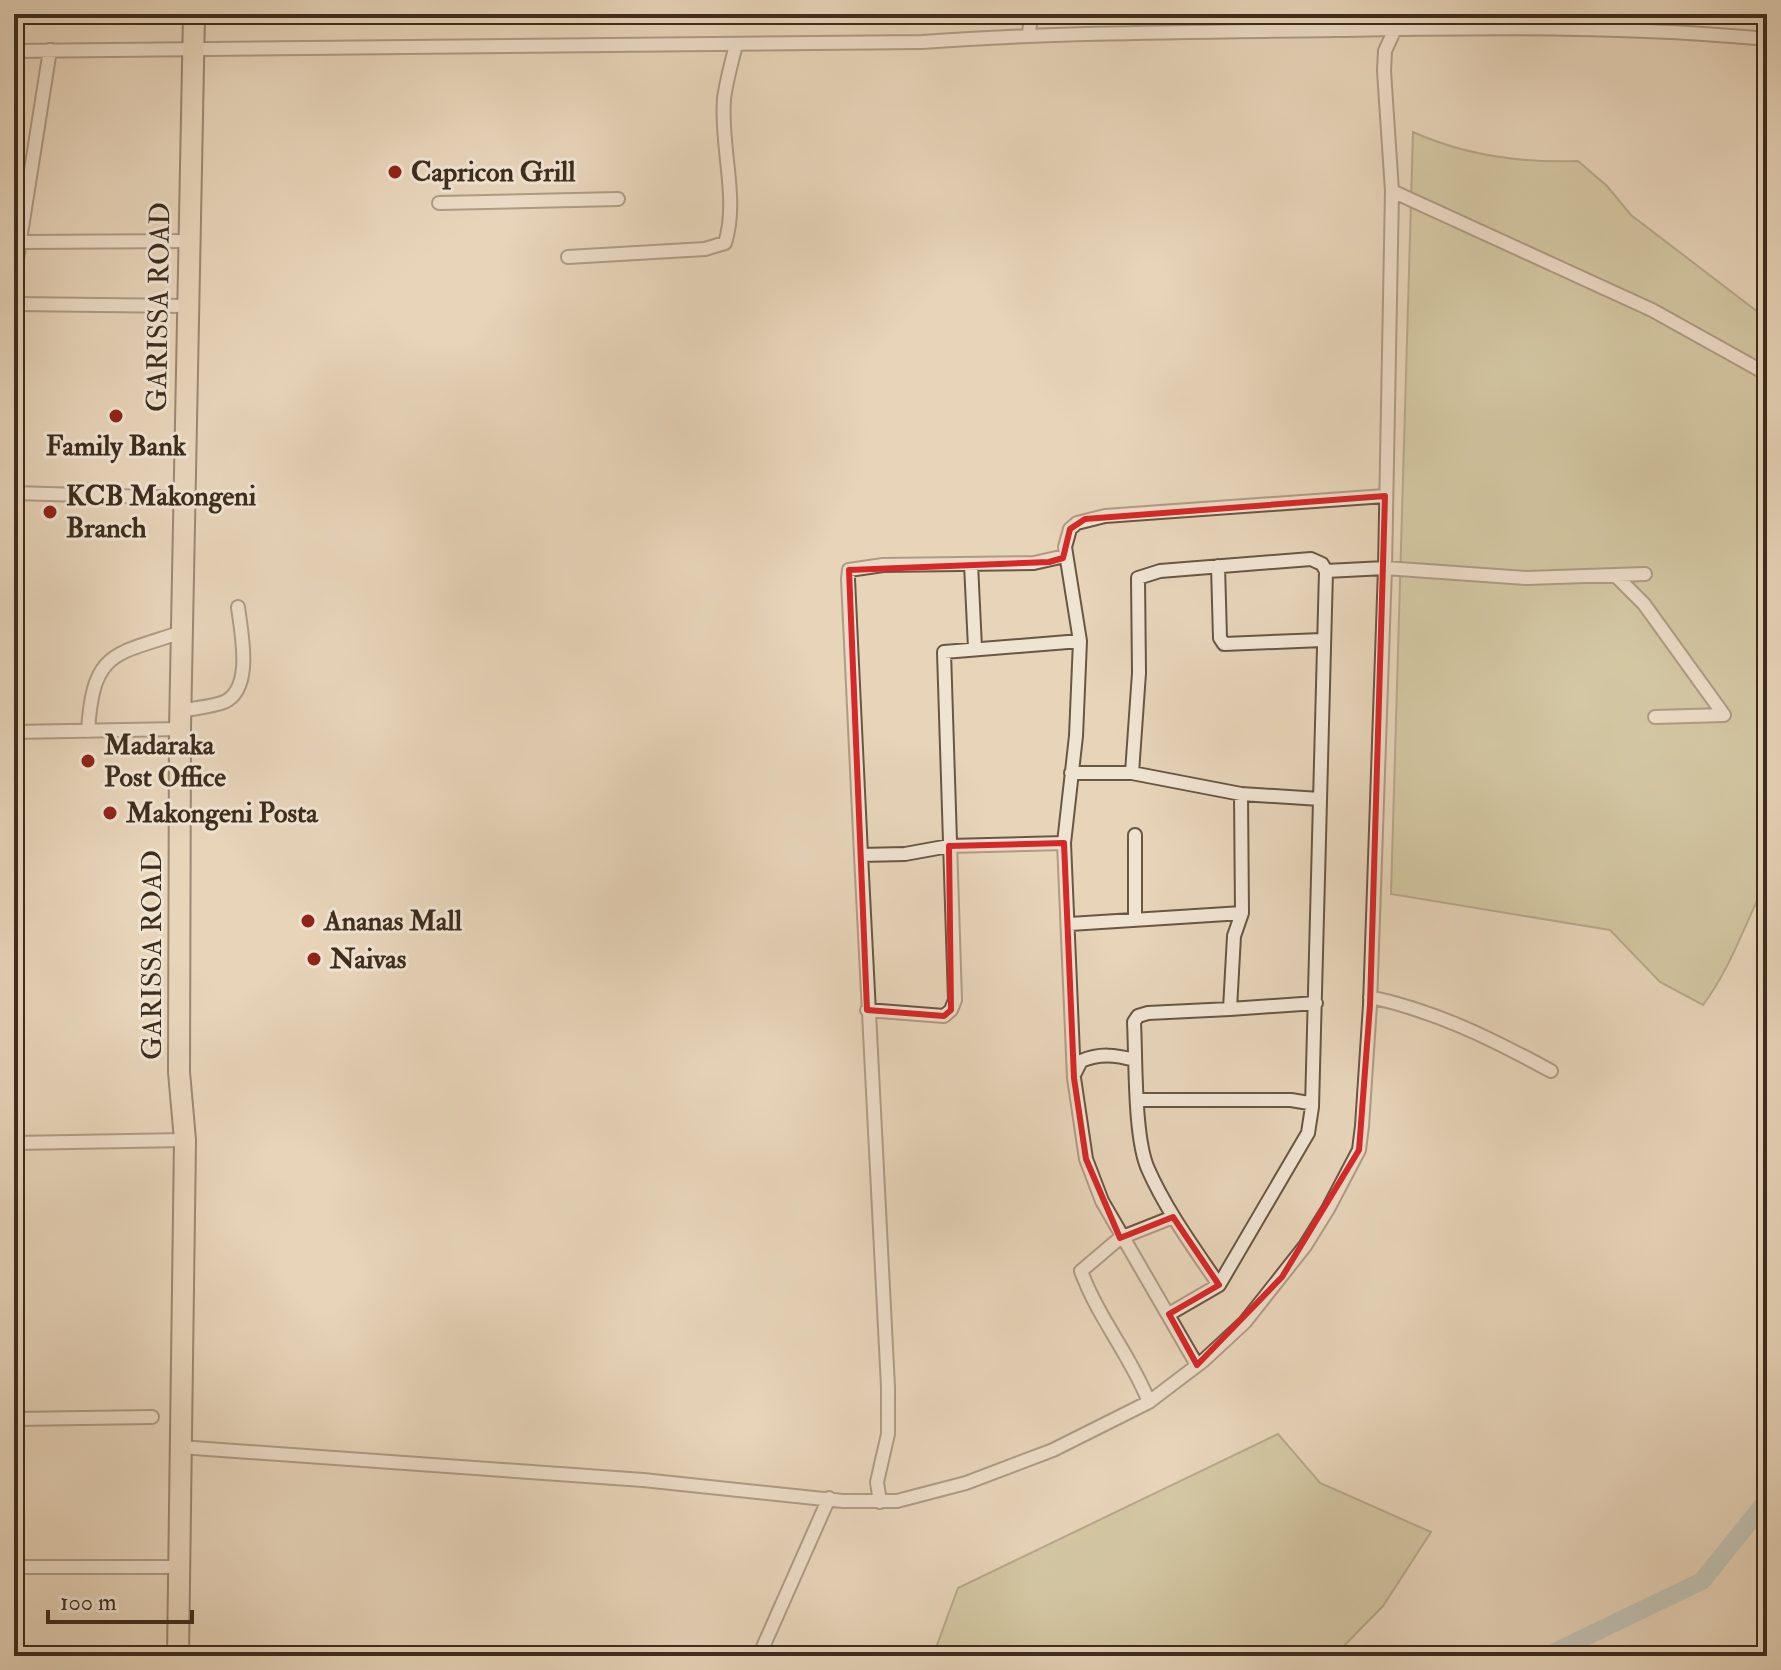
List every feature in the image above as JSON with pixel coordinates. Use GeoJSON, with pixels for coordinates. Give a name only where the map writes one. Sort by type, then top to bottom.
{"type":"FeatureCollection","features":[{"type":"Feature","properties":{"kind":"highway","name":"GARISSA ROAD"},"geometry":{"type":"LineString","coordinates":[[178,1656],[185,1140],[179,1072],[180,720],[194,14]]}},
{"type":"Feature","properties":{"kind":"street"},"geometry":{"type":"LineString","coordinates":[[1029,34],[1031,14]]}},
{"type":"Feature","properties":{"kind":"street"},"geometry":{"type":"LineString","coordinates":[[180,1447],[643,1480],[880,1502],[917,1497],[966,1483],[1053,1450],[1149,1402],[1245,1322],[1282,1277],[1346,1178],[1359,1150],[1370,997],[1385,568],[1392,191],[1384,71],[1385,51],[1395,29]]}},
{"type":"Feature","properties":{"kind":"street"},"geometry":{"type":"LineString","coordinates":[[14,51],[922,42],[1029,34],[1395,29],[1702,33],[1767,39]]}},
{"type":"Feature","properties":{"kind":"street"},"geometry":{"type":"LineString","coordinates":[[568,257],[705,249],[725,243],[732,222],[726,174],[724,99],[736,44]]}},
{"type":"Feature","properties":{"kind":"street"},"geometry":{"type":"LineString","coordinates":[[14,278],[50,50]]}},
{"type":"Feature","properties":{"kind":"street"},"geometry":{"type":"LineString","coordinates":[[1392,191],[1652,310],[1767,374]]}},
{"type":"Feature","properties":{"kind":"street"},"geometry":{"type":"LineString","coordinates":[[439,203],[618,199]]}},
{"type":"Feature","properties":{"kind":"street"},"geometry":{"type":"LineString","coordinates":[[20,242],[188,241]]}},
{"type":"Feature","properties":{"kind":"street"},"geometry":{"type":"LineString","coordinates":[[14,304],[187,306]]}},
{"type":"Feature","properties":{"kind":"street"},"geometry":{"type":"LineString","coordinates":[[14,493],[184,498]]}},
{"type":"Feature","properties":{"kind":"street"},"geometry":{"type":"LineString","coordinates":[[1197,1365],[1169,1314],[1120,1238],[1092,1177],[1074,1078],[1070,924],[1064,843],[1080,641],[1065,556],[1070,529],[1085,519],[1385,496]]}},
{"type":"Feature","properties":{"kind":"street"},"geometry":{"type":"LineString","coordinates":[[880,1502],[877,1482],[888,1434],[888,1387],[867,1010],[849,570],[883,565],[1049,562],[1065,556]]}},
{"type":"Feature","properties":{"kind":"street"},"geometry":{"type":"LineString","coordinates":[[1132,773],[1139,673],[1138,578],[1160,571],[1218,566],[1311,559],[1322,564],[1326,571],[1322,640],[1316,1003],[1308,1133],[1219,1285],[1169,1314]]}},
{"type":"Feature","properties":{"kind":"street"},"geometry":{"type":"LineString","coordinates":[[971,564],[975,648]]}},
{"type":"Feature","properties":{"kind":"street"},"geometry":{"type":"LineString","coordinates":[[1218,566],[1220,638],[1224,644],[1322,640]]}},
{"type":"Feature","properties":{"kind":"street"},"geometry":{"type":"LineString","coordinates":[[1326,571],[1385,568],[1526,578],[1645,574]]}},
{"type":"Feature","properties":{"kind":"street"},"geometry":{"type":"LineString","coordinates":[[1615,575],[1644,604],[1724,715],[1655,717]]}},
{"type":"Feature","properties":{"kind":"street"},"geometry":{"type":"LineString","coordinates":[[14,732],[88,731],[180,720],[227,701],[240,684],[243,654],[238,607]]}},
{"type":"Feature","properties":{"kind":"street"},"geometry":{"type":"LineString","coordinates":[[88,731],[90,700],[102,666],[112,656],[182,632]]}},
{"type":"Feature","properties":{"kind":"street"},"geometry":{"type":"LineString","coordinates":[[867,1010],[944,1016],[955,1000],[944,652],[964,653],[975,648],[1080,641]]}},
{"type":"Feature","properties":{"kind":"street"},"geometry":{"type":"LineString","coordinates":[[1071,773],[1132,773],[1241,794],[1320,799]]}},
{"type":"Feature","properties":{"kind":"street"},"geometry":{"type":"LineString","coordinates":[[1230,1009],[1234,936],[1242,913],[1241,794]]}},
{"type":"Feature","properties":{"kind":"street"},"geometry":{"type":"LineString","coordinates":[[1135,835],[1135,917]]}},
{"type":"Feature","properties":{"kind":"street"},"geometry":{"type":"LineString","coordinates":[[861,855],[905,854],[949,846],[1064,843]]}},
{"type":"Feature","properties":{"kind":"street"},"geometry":{"type":"LineString","coordinates":[[1070,924],[1135,917],[1242,913]]}},
{"type":"Feature","properties":{"kind":"street"},"geometry":{"type":"LineString","coordinates":[[1370,997],[1423,1010],[1463,1025],[1551,1071]]}},
{"type":"Feature","properties":{"kind":"street"},"geometry":{"type":"LineString","coordinates":[[1219,1285],[1173,1217],[1147,1168],[1140,1134],[1134,1022],[1138,1016],[1316,1003]]}},
{"type":"Feature","properties":{"kind":"street"},"geometry":{"type":"LineString","coordinates":[[1074,1078],[1079,1063],[1090,1057],[1118,1056],[1135,1060]]}},
{"type":"Feature","properties":{"kind":"street"},"geometry":{"type":"LineString","coordinates":[[1139,1100],[1291,1100],[1309,1103],[1312,1107]]}},
{"type":"Feature","properties":{"kind":"street"},"geometry":{"type":"LineString","coordinates":[[14,1143],[185,1140]]}},
{"type":"Feature","properties":{"kind":"street"},"geometry":{"type":"LineString","coordinates":[[1149,1402],[1132,1364],[1093,1301],[1081,1271],[1120,1238],[1173,1217]]}},
{"type":"Feature","properties":{"kind":"street"},"geometry":{"type":"LineString","coordinates":[[14,1419],[152,1417]]}},
{"type":"Feature","properties":{"kind":"street"},"geometry":{"type":"LineString","coordinates":[[759,1656],[829,1498]]}},
{"type":"Feature","properties":{"kind":"street"},"geometry":{"type":"LineString","coordinates":[[14,1567],[178,1567]]}},
{"type":"Feature","properties":{"kind":"highlighted area"},"geometry":{"type":"Polygon","coordinates":[[[1385,496],[1370,1005],[1359,1150],[1282,1277],[1197,1365],[1169,1314],[1219,1285],[1173,1217],[1120,1238],[1086,1159],[1074,1078],[1064,843],[949,846],[951,1010],[944,1016],[867,1010],[849,570],[1049,562],[1063,558],[1070,529],[1085,519],[1385,496]]]}},
{"type":"Feature","properties":{"kind":"shaded area"},"geometry":{"type":"Polygon","coordinates":[[[1413,132],[1453,147],[1494,156],[1536,161],[1578,161],[1607,186],[1631,215],[1767,319],[1767,360],[1757,389],[1767,394],[1767,880],[1730,960],[1703,1005],[1660,982],[1610,930],[1391,894],[1413,132]]]}},
{"type":"Feature","properties":{"kind":"shaded area"},"geometry":{"type":"Polygon","coordinates":[[[1278,1434],[1320,1483],[1431,1532],[1383,1606],[1334,1656],[933,1656],[958,1588],[1278,1434]]]}},
{"type":"Feature","properties":{"kind":"waterway"},"geometry":{"type":"LineString","coordinates":[[1546,1656],[1702,1581],[1767,1500]]}},
{"type":"Feature","properties":{"kind":"place","name":"Capricon Grill"},"geometry":{"type":"Point","coordinates":[395,172]}},
{"type":"Feature","properties":{"kind":"place","name":"Family Bank"},"geometry":{"type":"Point","coordinates":[116,416]}},
{"type":"Feature","properties":{"kind":"place","name":"KCB Makongeni Branch"},"geometry":{"type":"Point","coordinates":[50,512]}},
{"type":"Feature","properties":{"kind":"place","name":"Madaraka Post Office"},"geometry":{"type":"Point","coordinates":[88,761]}},
{"type":"Feature","properties":{"kind":"place","name":"Makongeni Posta"},"geometry":{"type":"Point","coordinates":[110,813]}},
{"type":"Feature","properties":{"kind":"place","name":"Ananas Mall"},"geometry":{"type":"Point","coordinates":[308,921]}},
{"type":"Feature","properties":{"kind":"place","name":"Naivas"},"geometry":{"type":"Point","coordinates":[314,959]}}]}
